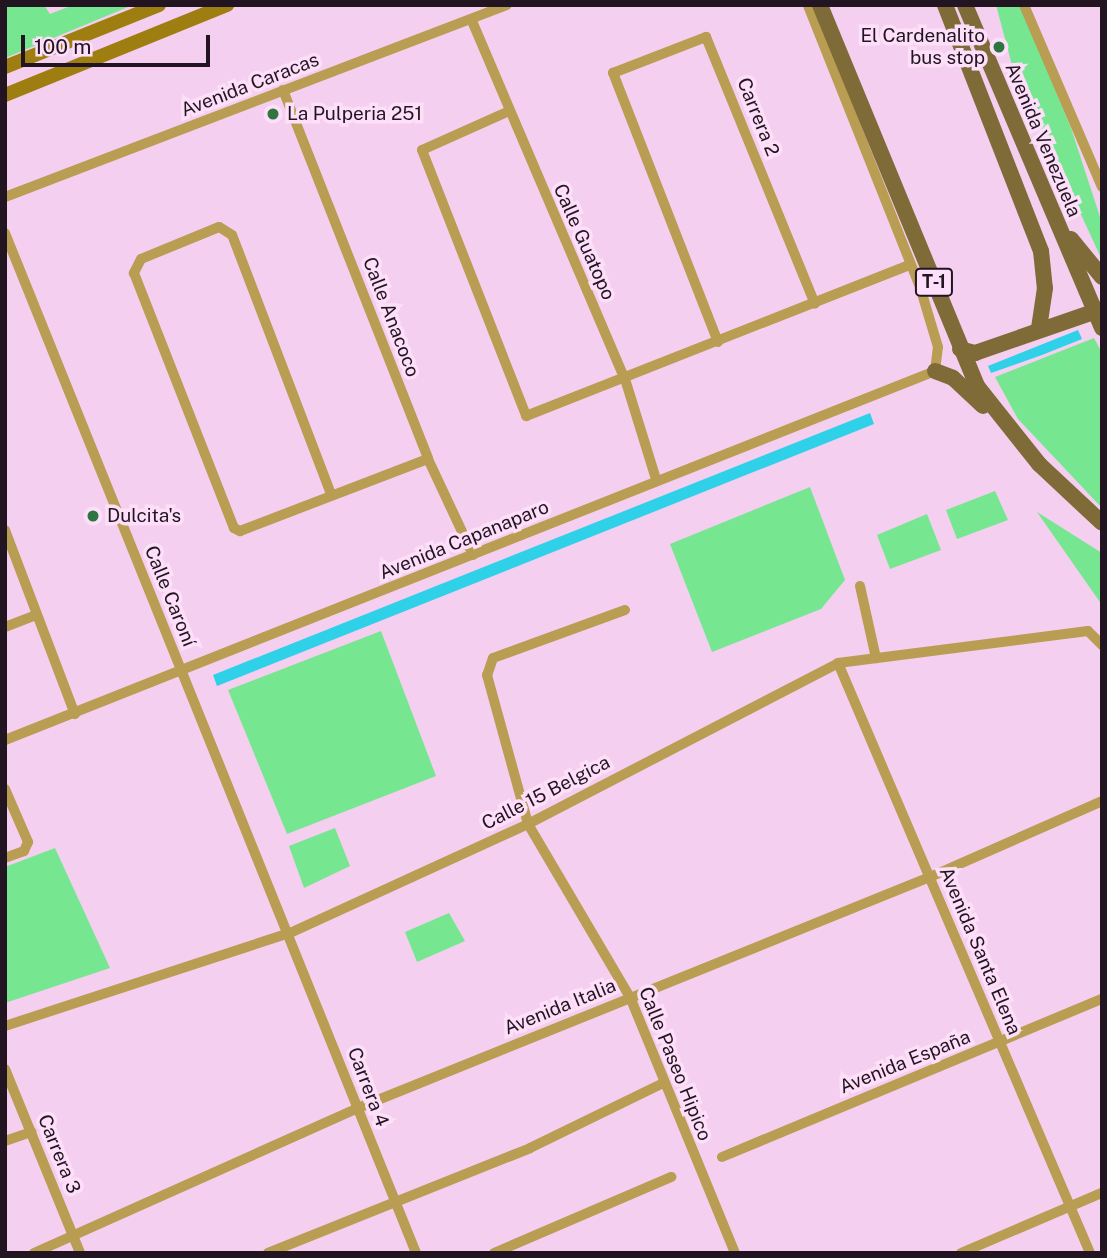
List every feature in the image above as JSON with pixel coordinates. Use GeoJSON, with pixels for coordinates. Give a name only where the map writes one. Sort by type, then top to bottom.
{"type":"FeatureCollection","features":[{"type":"Feature","properties":{"kind":"main road","name":"T-1"},"geometry":{"type":"LineString","coordinates":[[820,5],[977,386],[1008,429],[1102,523]]}},
{"type":"Feature","properties":{"kind":"main road"},"geometry":{"type":"LineString","coordinates":[[945,5],[1041,251],[1045,288],[1039,328]]}},
{"type":"Feature","properties":{"kind":"main road","name":"Avenida Venezuela"},"geometry":{"type":"LineString","coordinates":[[965,5],[1003,102],[1097,310],[1102,328]]}},
{"type":"Feature","properties":{"kind":"main road"},"geometry":{"type":"LineString","coordinates":[[1003,102],[1075,248],[1102,277]]}},
{"type":"Feature","properties":{"kind":"main road"},"geometry":{"type":"LineString","coordinates":[[960,349],[975,353],[1039,328],[1097,310]]}},
{"type":"Feature","properties":{"kind":"main road"},"geometry":{"type":"LineString","coordinates":[[935,372],[953,378],[1008,429]]}},
{"type":"Feature","properties":{"kind":"street"},"geometry":{"type":"LineString","coordinates":[[5,67],[159,5]]}},
{"type":"Feature","properties":{"kind":"street"},"geometry":{"type":"LineString","coordinates":[[5,95],[226,5]]}},
{"type":"Feature","properties":{"kind":"street","name":"Avenida Caracas"},"geometry":{"type":"LineString","coordinates":[[5,197],[472,21],[507,5]]}},
{"type":"Feature","properties":{"kind":"street"},"geometry":{"type":"LineString","coordinates":[[808,5],[938,347],[935,372]]}},
{"type":"Feature","properties":{"kind":"street"},"geometry":{"type":"LineString","coordinates":[[1024,5],[1102,187]]}},
{"type":"Feature","properties":{"kind":"street","name":"Calle Guatopo"},"geometry":{"type":"LineString","coordinates":[[472,21],[508,113],[625,379],[656,479]]}},
{"type":"Feature","properties":{"kind":"street","name":"Carrera 2"},"geometry":{"type":"LineString","coordinates":[[718,342],[613,73],[706,37],[815,304]]}},
{"type":"Feature","properties":{"kind":"street","name":"Calle Anacoco"},"geometry":{"type":"LineString","coordinates":[[283,90],[428,458],[473,555]]}},
{"type":"Feature","properties":{"kind":"street"},"geometry":{"type":"LineString","coordinates":[[508,113],[422,150],[526,416],[909,265]]}},
{"type":"Feature","properties":{"kind":"street"},"geometry":{"type":"LineString","coordinates":[[331,494],[232,235],[219,227],[141,259],[134,273],[231,523],[240,531],[428,458]]}},
{"type":"Feature","properties":{"kind":"street","name":"Calle Caroní"},"geometry":{"type":"LineString","coordinates":[[5,233],[182,674],[290,933]]}},
{"type":"Feature","properties":{"kind":"street","name":"Avenida Capanaparo"},"geometry":{"type":"LineString","coordinates":[[5,740],[182,674],[656,479],[935,372]]}},
{"type":"Feature","properties":{"kind":"street"},"geometry":{"type":"LineString","coordinates":[[5,530],[75,714]]}},
{"type":"Feature","properties":{"kind":"street"},"geometry":{"type":"LineString","coordinates":[[860,586],[876,658]]}},
{"type":"Feature","properties":{"kind":"street","name":"Calle Paseo Hipico"},"geometry":{"type":"LineString","coordinates":[[625,610],[493,658],[488,667],[528,824],[630,997],[663,1083],[735,1253]]}},
{"type":"Feature","properties":{"kind":"street"},"geometry":{"type":"LineString","coordinates":[[5,627],[36,615]]}},
{"type":"Feature","properties":{"kind":"street","name":"Calle 15 Belgica"},"geometry":{"type":"LineString","coordinates":[[5,1026],[290,933],[528,824],[838,663],[1088,631],[1102,645]]}},
{"type":"Feature","properties":{"kind":"street","name":"Avenida Santa Elena"},"geometry":{"type":"LineString","coordinates":[[838,663],[1090,1253]]}},
{"type":"Feature","properties":{"kind":"street"},"geometry":{"type":"LineString","coordinates":[[5,789],[28,842],[24,851],[5,858]]}},
{"type":"Feature","properties":{"kind":"street","name":"Avenida Italia"},"geometry":{"type":"LineString","coordinates":[[34,1253],[358,1108],[930,877],[1102,801]]}},
{"type":"Feature","properties":{"kind":"street","name":"Carrera 4"},"geometry":{"type":"LineString","coordinates":[[290,933],[416,1253]]}},
{"type":"Feature","properties":{"kind":"street","name":"Avenida España"},"geometry":{"type":"LineString","coordinates":[[722,1157],[1102,999]]}},
{"type":"Feature","properties":{"kind":"street","name":"Carrera 3"},"geometry":{"type":"LineString","coordinates":[[5,1069],[80,1253]]}},
{"type":"Feature","properties":{"kind":"street"},"geometry":{"type":"LineString","coordinates":[[268,1253],[397,1205],[663,1083]]}},
{"type":"Feature","properties":{"kind":"street"},"geometry":{"type":"LineString","coordinates":[[5,1141],[31,1132]]}},
{"type":"Feature","properties":{"kind":"street"},"geometry":{"type":"LineString","coordinates":[[494,1253],[671,1177]]}},
{"type":"Feature","properties":{"kind":"street"},"geometry":{"type":"LineString","coordinates":[[961,1253],[1102,1193]]}},
{"type":"Feature","properties":{"kind":"green space"},"geometry":{"type":"Polygon","coordinates":[[[5,5],[44,5],[50,14],[73,5],[133,5],[5,58],[5,5]]]}},
{"type":"Feature","properties":{"kind":"green space"},"geometry":{"type":"Polygon","coordinates":[[[996,5],[1020,5],[1071,128],[1102,223],[1102,260],[1012,65],[996,5]]]}},
{"type":"Feature","properties":{"kind":"green space"},"geometry":{"type":"Polygon","coordinates":[[[1094,338],[1102,353],[1102,508],[1018,419],[995,377],[1094,338]]]}},
{"type":"Feature","properties":{"kind":"green space"},"geometry":{"type":"Polygon","coordinates":[[[810,487],[845,580],[821,609],[712,652],[670,544],[810,487]]]}},
{"type":"Feature","properties":{"kind":"green space"},"geometry":{"type":"Polygon","coordinates":[[[995,491],[1008,520],[957,539],[946,510],[995,491]]]}},
{"type":"Feature","properties":{"kind":"green space"},"geometry":{"type":"Polygon","coordinates":[[[1037,512],[1102,553],[1102,605],[1037,512]]]}},
{"type":"Feature","properties":{"kind":"green space"},"geometry":{"type":"Polygon","coordinates":[[[927,514],[941,550],[890,569],[877,535],[927,514]]]}},
{"type":"Feature","properties":{"kind":"green space"},"geometry":{"type":"Polygon","coordinates":[[[381,631],[436,776],[287,834],[228,690],[381,631]]]}},
{"type":"Feature","properties":{"kind":"green space"},"geometry":{"type":"Polygon","coordinates":[[[335,828],[350,866],[304,888],[289,846],[335,828]]]}},
{"type":"Feature","properties":{"kind":"green space"},"geometry":{"type":"Polygon","coordinates":[[[55,848],[110,968],[5,1003],[5,867],[55,848]]]}},
{"type":"Feature","properties":{"kind":"green space"},"geometry":{"type":"Polygon","coordinates":[[[449,913],[465,941],[417,962],[405,932],[449,913]]]}},
{"type":"Feature","properties":{"kind":"water"},"geometry":{"type":"Polygon","coordinates":[[[1078,330],[1082,339],[991,373],[988,366],[1078,330]]]}},
{"type":"Feature","properties":{"kind":"water"},"geometry":{"type":"Polygon","coordinates":[[[870,413],[874,424],[217,686],[213,675],[870,413]]]}},
{"type":"Feature","properties":{"kind":"place","name":"El Cardenalito bus stop"},"geometry":{"type":"Point","coordinates":[999,47]}},
{"type":"Feature","properties":{"kind":"place","name":"La Pulperia 251"},"geometry":{"type":"Point","coordinates":[273,114]}},
{"type":"Feature","properties":{"kind":"place","name":"Dulcita's"},"geometry":{"type":"Point","coordinates":[93,516]}}]}
